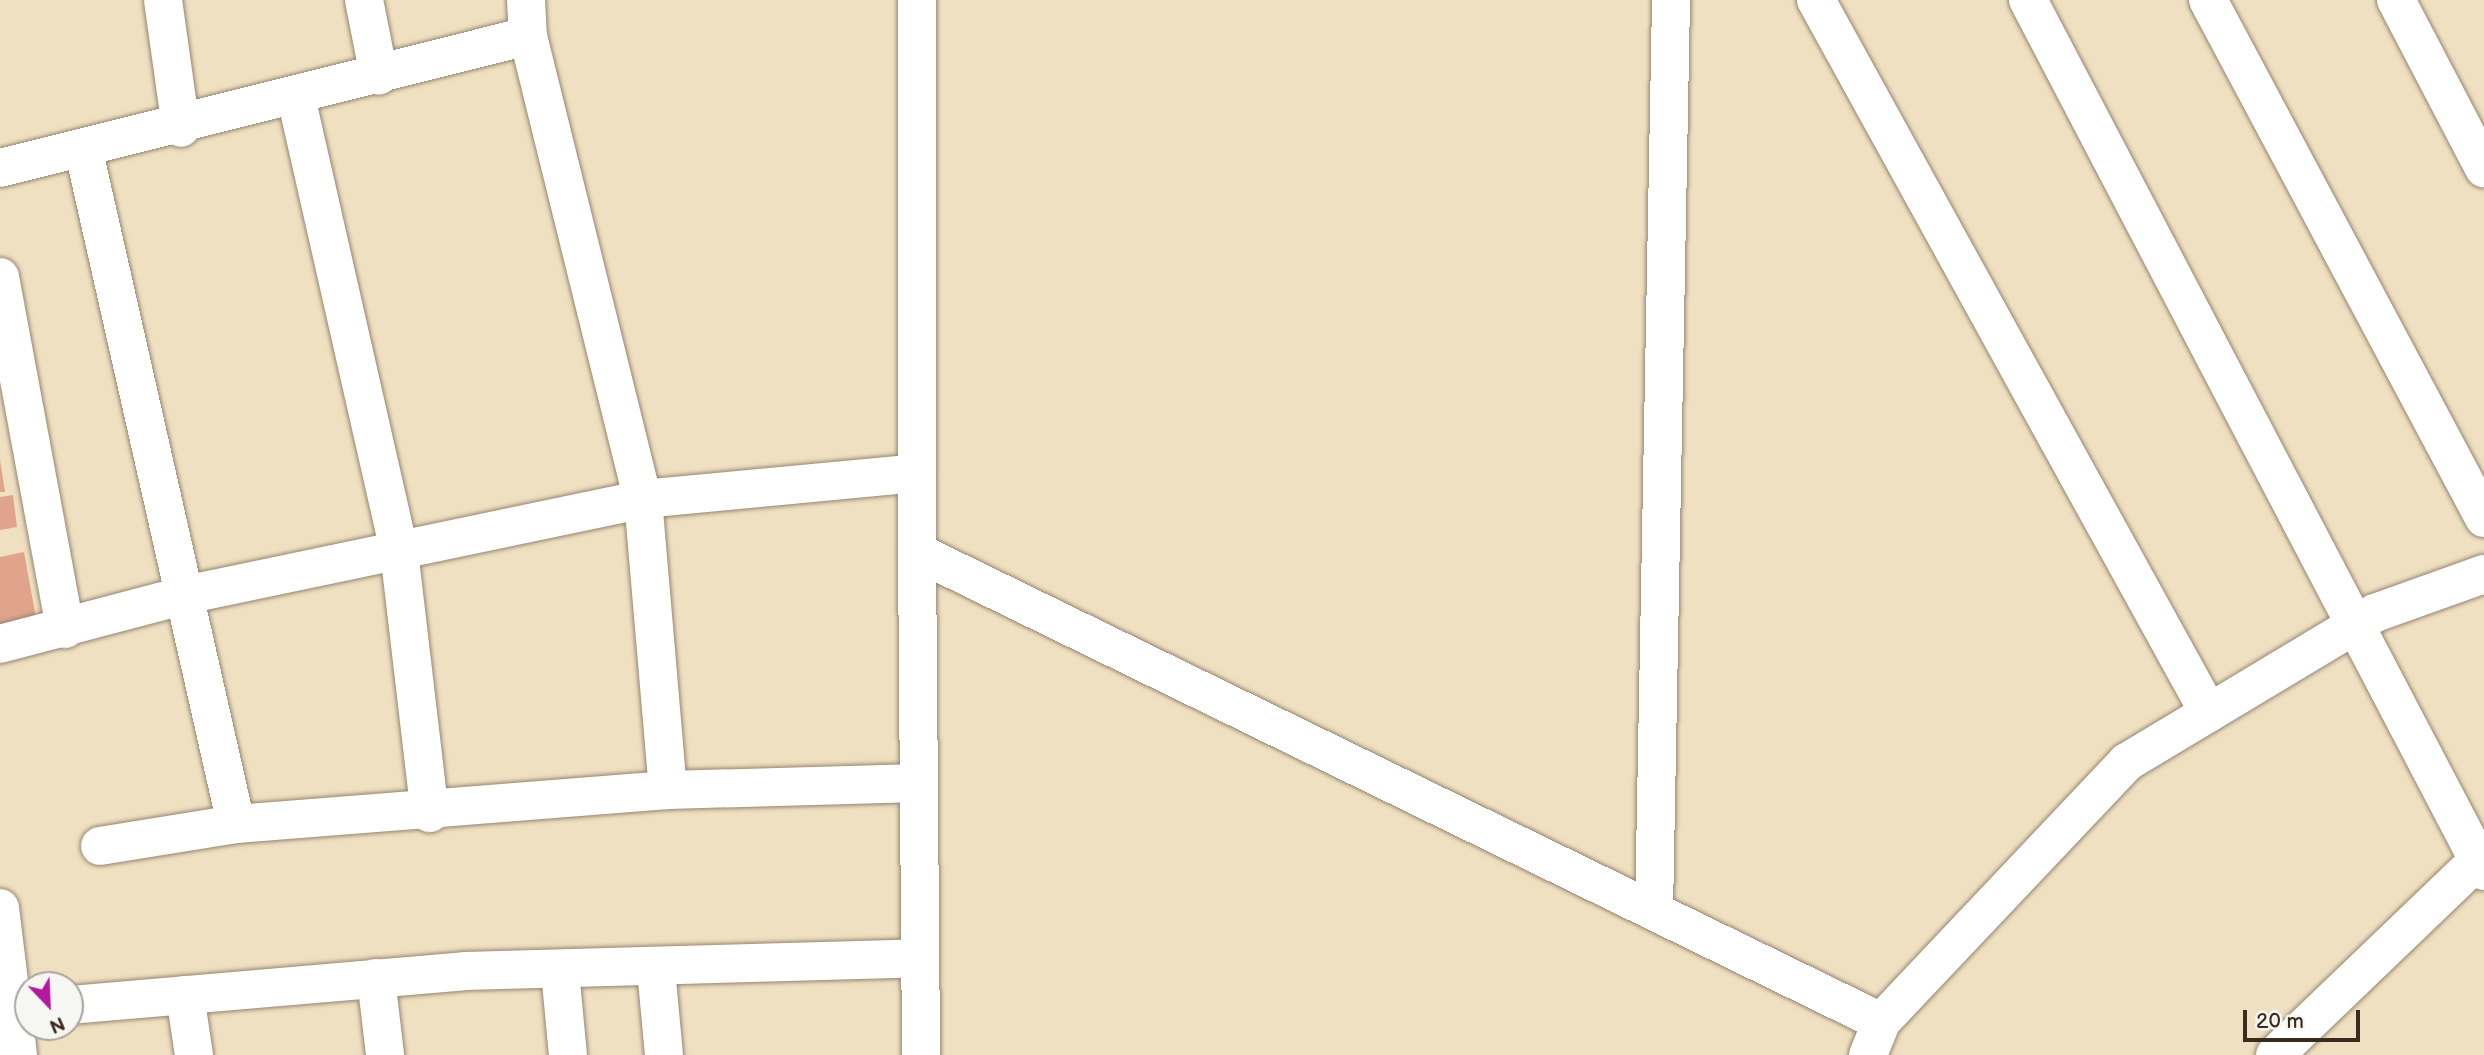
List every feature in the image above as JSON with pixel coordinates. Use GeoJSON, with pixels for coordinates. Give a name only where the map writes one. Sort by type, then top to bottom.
{"type":"FeatureCollection","features":[{"type":"Feature","properties":{"kind":"street"},"geometry":{"type":"LineString","coordinates":[[163,0],[181,128]]}},
{"type":"Feature","properties":{"kind":"street"},"geometry":{"type":"LineString","coordinates":[[364,0],[379,76]]}},
{"type":"Feature","properties":{"kind":"street"},"geometry":{"type":"LineString","coordinates":[[917,0],[921,1055]]}},
{"type":"Feature","properties":{"kind":"street"},"geometry":{"type":"LineString","coordinates":[[1654,911],[1671,0]]}},
{"type":"Feature","properties":{"kind":"street"},"geometry":{"type":"LineString","coordinates":[[1816,0],[2209,713]]}},
{"type":"Feature","properties":{"kind":"street"},"geometry":{"type":"LineString","coordinates":[[2028,0],[2353,626],[2481,866],[2275,1055]]}},
{"type":"Feature","properties":{"kind":"street"},"geometry":{"type":"LineString","coordinates":[[2207,0],[2484,518]]}},
{"type":"Feature","properties":{"kind":"street"},"geometry":{"type":"LineString","coordinates":[[2396,0],[2484,168]]}},
{"type":"Feature","properties":{"kind":"street"},"geometry":{"type":"LineString","coordinates":[[0,169],[84,152],[379,76],[527,18],[643,499],[668,790]]}},
{"type":"Feature","properties":{"kind":"street"},"geometry":{"type":"LineString","coordinates":[[296,97],[399,551],[430,813]]}},
{"type":"Feature","properties":{"kind":"street"},"geometry":{"type":"LineString","coordinates":[[84,152],[236,824]]}},
{"type":"Feature","properties":{"kind":"street"},"geometry":{"type":"LineString","coordinates":[[0,278],[65,629]]}},
{"type":"Feature","properties":{"kind":"street"},"geometry":{"type":"LineString","coordinates":[[0,644],[65,629],[185,595],[643,499],[918,473]]}},
{"type":"Feature","properties":{"kind":"street"},"geometry":{"type":"LineString","coordinates":[[917,552],[1654,911],[1875,1039],[2127,762],[2353,626],[2484,574]]}},
{"type":"Feature","properties":{"kind":"street"},"geometry":{"type":"LineString","coordinates":[[100,846],[236,824],[430,813],[668,790],[919,783]]}},
{"type":"Feature","properties":{"kind":"street"},"geometry":{"type":"LineString","coordinates":[[0,908],[14,979]]}},
{"type":"Feature","properties":{"kind":"street"},"geometry":{"type":"LineString","coordinates":[[84,1004],[376,978],[920,958]]}},
{"type":"Feature","properties":{"kind":"street"},"geometry":{"type":"LineString","coordinates":[[656,969],[664,1055]]}},
{"type":"Feature","properties":{"kind":"street"},"geometry":{"type":"LineString","coordinates":[[560,971],[568,1055]]}},
{"type":"Feature","properties":{"kind":"street"},"geometry":{"type":"LineString","coordinates":[[376,978],[385,1055]]}},
{"type":"Feature","properties":{"kind":"street"},"geometry":{"type":"LineString","coordinates":[[185,995],[194,1055]]}},
{"type":"Feature","properties":{"kind":"building"},"geometry":{"type":"Polygon","coordinates":[[[0,460],[5,492],[0,492],[0,460]]]}},
{"type":"Feature","properties":{"kind":"building"},"geometry":{"type":"Polygon","coordinates":[[[13,495],[17,527],[0,530],[0,497],[13,495]]]}},
{"type":"Feature","properties":{"kind":"building"},"geometry":{"type":"Polygon","coordinates":[[[24,552],[36,618],[0,625],[0,557],[24,552]]]}}]}
